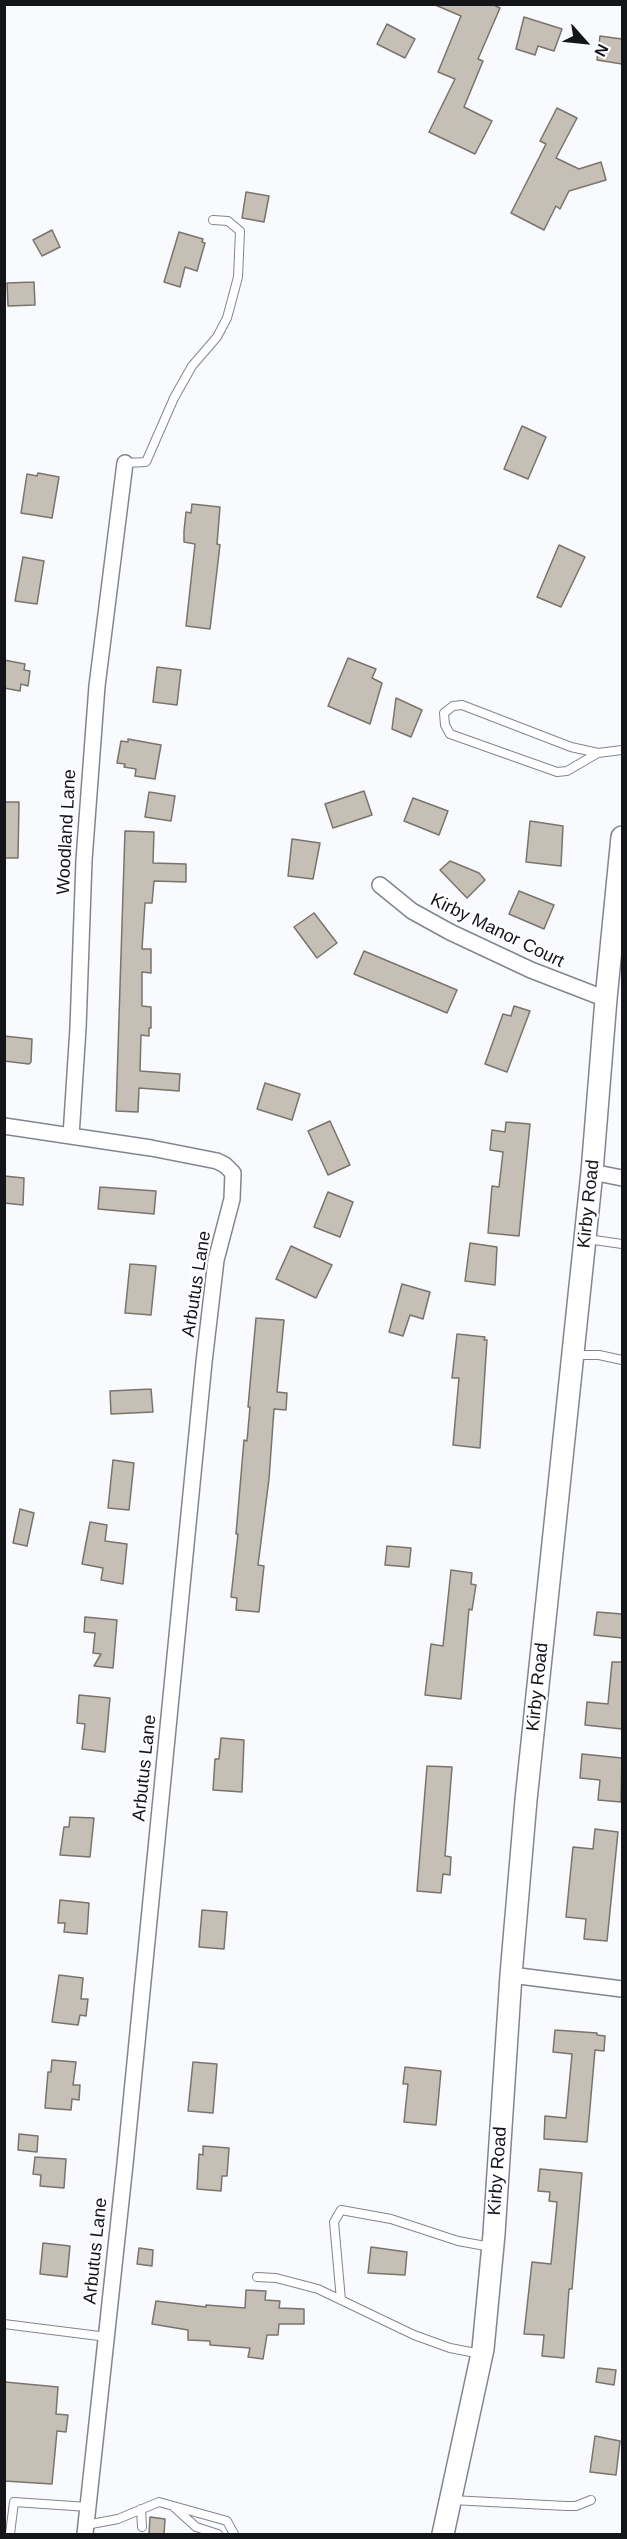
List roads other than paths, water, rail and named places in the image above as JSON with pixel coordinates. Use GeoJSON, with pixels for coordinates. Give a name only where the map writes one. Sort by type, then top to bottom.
{"type":"FeatureCollection","features":[{"type":"Feature","properties":{"kind":"main road","name":"Kirby Road"},"geometry":{"type":"LineString","coordinates":[[443,2535],[482,2354],[493,2247],[511,1976],[526,1800],[592,1172],[622,837]]}},
{"type":"Feature","properties":{"kind":"street","name":"Woodland Lane"},"geometry":{"type":"LineString","coordinates":[[72,1136],[84,860],[97,686],[125,463]]}},
{"type":"Feature","properties":{"kind":"street","name":"Kirby Manor Court"},"geometry":{"type":"LineString","coordinates":[[380,885],[412,911],[450,932],[531,970],[606,999]]}},
{"type":"Feature","properties":{"kind":"street"},"geometry":{"type":"LineString","coordinates":[[4,1126],[72,1136]]}},
{"type":"Feature","properties":{"kind":"street","name":"Arbutus Lane"},"geometry":{"type":"LineString","coordinates":[[72,1136],[217,1161],[233,1173],[232,1199],[216,1260],[206,1351],[107,2337],[85,2530]]}},
{"type":"Feature","properties":{"kind":"street"},"geometry":{"type":"LineString","coordinates":[[592,1172],[622,1178]]}},
{"type":"Feature","properties":{"kind":"street"},"geometry":{"type":"LineString","coordinates":[[511,1976],[622,1989]]}},
{"type":"Feature","properties":{"kind":"lane"},"geometry":{"type":"LineString","coordinates":[[125,463],[146,462],[174,398],[192,366],[217,337],[227,318],[238,277],[240,231],[228,221],[213,220]]}},
{"type":"Feature","properties":{"kind":"lane"},"geometry":{"type":"LineString","coordinates":[[598,753],[567,771],[557,772],[450,734],[445,725],[444,713],[453,706],[462,705],[572,747],[598,753],[622,750]]}},
{"type":"Feature","properties":{"kind":"lane"},"geometry":{"type":"LineString","coordinates":[[585,1239],[622,1244]]}},
{"type":"Feature","properties":{"kind":"lane"},"geometry":{"type":"LineString","coordinates":[[573,1355],[599,1355],[622,1360]]}},
{"type":"Feature","properties":{"kind":"lane"},"geometry":{"type":"LineString","coordinates":[[341,2300],[334,2222],[341,2210],[391,2219],[458,2241],[493,2247]]}},
{"type":"Feature","properties":{"kind":"lane"},"geometry":{"type":"LineString","coordinates":[[257,2277],[276,2278],[318,2289],[414,2335],[450,2348],[482,2354]]}},
{"type":"Feature","properties":{"kind":"lane"},"geometry":{"type":"LineString","coordinates":[[4,2324],[107,2337]]}},
{"type":"Feature","properties":{"kind":"lane"},"geometry":{"type":"LineString","coordinates":[[450,2500],[566,2506],[576,2506],[591,2500]]}},
{"type":"Feature","properties":{"kind":"lane"},"geometry":{"type":"LineString","coordinates":[[10,2535],[14,2502],[88,2507]]}},
{"type":"Feature","properties":{"kind":"lane"},"geometry":{"type":"LineString","coordinates":[[85,2530],[159,2502],[227,2521],[234,2535]]}},
{"type":"Feature","properties":{"kind":"lane"},"geometry":{"type":"LineString","coordinates":[[172,2506],[196,2526],[218,2535]]}},
{"type":"Feature","properties":{"kind":"lane"},"geometry":{"type":"LineString","coordinates":[[141,2509],[142,2527]]}}]}
